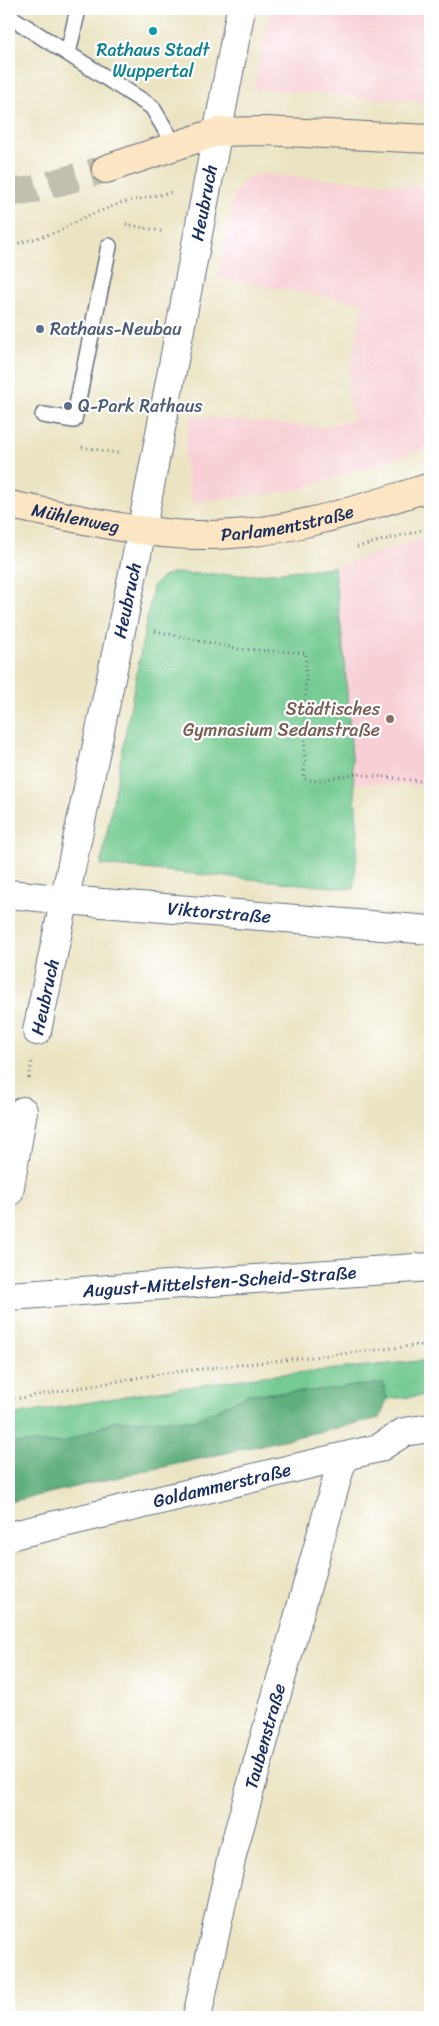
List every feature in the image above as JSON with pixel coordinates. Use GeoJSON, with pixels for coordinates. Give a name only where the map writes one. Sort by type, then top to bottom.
{"type":"FeatureCollection","features":[{"type":"Feature","properties":{"kind":"main road"},"geometry":{"type":"LineString","coordinates":[[106,169],[217,132],[264,131],[430,139]]}},
{"type":"Feature","properties":{"kind":"main road","name":"Parlamentstraße"},"geometry":{"type":"LineString","coordinates":[[141,530],[196,535],[251,533],[301,524],[353,511],[430,486]]}},
{"type":"Feature","properties":{"kind":"main road","name":"Mühlenweg"},"geometry":{"type":"LineString","coordinates":[[9,504],[141,530]]}},
{"type":"Feature","properties":{"kind":"street","name":"Heubruch"},"geometry":{"type":"LineString","coordinates":[[37,1031],[66,900],[155,461],[242,9]]}},
{"type":"Feature","properties":{"kind":"street","name":"Viktorstraße"},"geometry":{"type":"LineString","coordinates":[[9,894],[430,930]]}},
{"type":"Feature","properties":{"kind":"street"},"geometry":{"type":"LineString","coordinates":[[9,1192],[23,1111]]}},
{"type":"Feature","properties":{"kind":"street","name":"August-Mittelsten-Scheid-Straße"},"geometry":{"type":"LineString","coordinates":[[9,1296],[430,1267]]}},
{"type":"Feature","properties":{"kind":"street","name":"Goldammerstraße"},"geometry":{"type":"LineString","coordinates":[[9,1536],[379,1448],[404,1432],[426,1432]]}},
{"type":"Feature","properties":{"kind":"street","name":"Taubenstraße"},"geometry":{"type":"LineString","coordinates":[[197,2017],[233,1851],[343,1457]]}},
{"type":"Feature","properties":{"kind":"lane"},"geometry":{"type":"LineString","coordinates":[[68,53],[78,9]]}},
{"type":"Feature","properties":{"kind":"lane"},"geometry":{"type":"LineString","coordinates":[[9,16],[152,107],[175,146]]}},
{"type":"Feature","properties":{"kind":"lane"},"geometry":{"type":"LineString","coordinates":[[43,415],[74,420],[109,246]]}},
{"type":"Feature","properties":{"kind":"path"},"geometry":{"type":"LineString","coordinates":[[9,246],[57,232],[85,217],[121,203],[207,185]]}},
{"type":"Feature","properties":{"kind":"path"},"geometry":{"type":"LineString","coordinates":[[74,420],[69,444],[155,461]]}},
{"type":"Feature","properties":{"kind":"path"},"geometry":{"type":"LineString","coordinates":[[122,625],[239,649],[306,653],[304,779],[314,781],[356,774],[430,782]]}},
{"type":"Feature","properties":{"kind":"path","name":"Heubruch"},"geometry":{"type":"LineString","coordinates":[[23,1111],[37,1031]]}},
{"type":"Feature","properties":{"kind":"path"},"geometry":{"type":"LineString","coordinates":[[9,1400],[165,1373],[430,1344]]}},
{"type":"Feature","properties":{"kind":"shaded area"},"geometry":{"type":"Polygon","coordinates":[[[270,9],[430,9],[430,103],[254,89],[270,9]]]}},
{"type":"Feature","properties":{"kind":"shaded area"},"geometry":{"type":"Polygon","coordinates":[[[263,174],[430,187],[430,447],[298,490],[191,503],[184,454],[191,416],[322,427],[354,420],[348,396],[348,382],[363,303],[218,278],[234,195],[244,180],[253,175],[263,174]]]}},
{"type":"Feature","properties":{"kind":"shaded area","name":"Städtisches Gymnasium Sedanstraße"},"geometry":{"type":"Polygon","coordinates":[[[430,536],[430,786],[355,784],[334,567],[430,536]]]}},
{"type":"Feature","properties":{"kind":"green space"},"geometry":{"type":"Polygon","coordinates":[[[334,567],[344,655],[358,835],[354,889],[101,865],[153,586],[161,578],[172,573],[249,575],[334,567]]]}},
{"type":"Feature","properties":{"kind":"green space"},"geometry":{"type":"Polygon","coordinates":[[[430,1360],[430,1395],[387,1399],[383,1383],[302,1392],[249,1394],[196,1420],[114,1421],[63,1443],[9,1443],[9,1416],[138,1394],[264,1376],[430,1360]]]}},
{"type":"Feature","properties":{"kind":"green space"},"geometry":{"type":"Polygon","coordinates":[[[383,1383],[387,1399],[380,1418],[9,1502],[9,1443],[63,1443],[114,1421],[196,1420],[249,1394],[302,1392],[383,1383]]]}},
{"type":"Feature","properties":{"kind":"tunnel"},"geometry":{"type":"LineString","coordinates":[[9,192],[27,191],[106,169]]}},
{"type":"Feature","properties":{"kind":"place","name":"Rathaus Stadt Wuppertal"},"geometry":{"type":"Point","coordinates":[153,31]}},
{"type":"Feature","properties":{"kind":"place","name":"Rathaus-Neubau"},"geometry":{"type":"Point","coordinates":[40,329]}},
{"type":"Feature","properties":{"kind":"place","name":"Q-Park Rathaus"},"geometry":{"type":"Point","coordinates":[68,406]}},
{"type":"Feature","properties":{"kind":"place","name":"Städtisches Gymnasium Sedanstraße"},"geometry":{"type":"Point","coordinates":[390,719]}}]}
